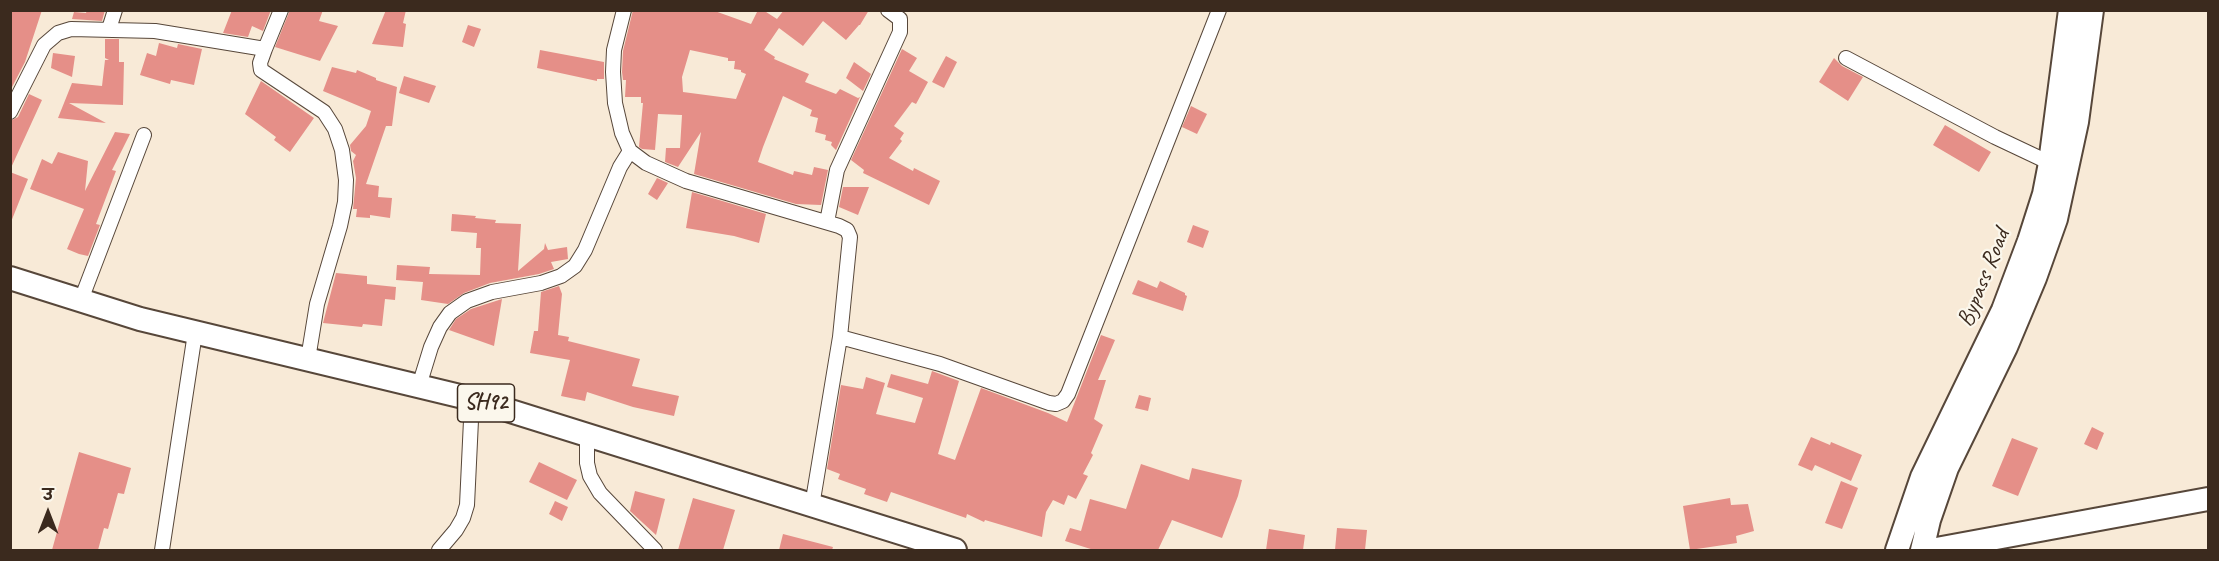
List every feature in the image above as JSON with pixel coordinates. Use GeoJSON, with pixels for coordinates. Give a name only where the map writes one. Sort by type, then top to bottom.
{"type":"FeatureCollection","features":[{"type":"Feature","properties":{"kind":"main road","name":"Bypass Road"},"geometry":{"type":"LineString","coordinates":[[1897,550],[1922,477],[2003,310],[2029,242],[2044,194],[2050,163],[2070,10]]}},
{"type":"Feature","properties":{"kind":"main road","name":"Bypass Road"},"geometry":{"type":"LineString","coordinates":[[1922,550],[1929,520],[1947,468],[2006,347],[2035,278],[2056,219],[2077,122],[2092,10]]}},
{"type":"Feature","properties":{"kind":"main road","name":"SH92"},"geometry":{"type":"LineString","coordinates":[[10,278],[140,319],[472,399],[955,550]]}},
{"type":"Feature","properties":{"kind":"main road"},"geometry":{"type":"LineString","coordinates":[[1931,550],[2208,499]]}},
{"type":"Feature","properties":{"kind":"street"},"geometry":{"type":"LineString","coordinates":[[110,29],[115,10]]}},
{"type":"Feature","properties":{"kind":"street"},"geometry":{"type":"LineString","coordinates":[[281,10],[265,48],[260,63],[261,70],[324,112],[335,129],[342,150],[346,180],[345,202],[340,226],[316,304],[308,359]]}},
{"type":"Feature","properties":{"kind":"street"},"geometry":{"type":"LineString","coordinates":[[624,10],[614,50],[613,72],[615,103],[622,133],[630,151],[646,163],[686,180],[827,222],[847,230],[850,237],[840,337],[812,506]]}},
{"type":"Feature","properties":{"kind":"street"},"geometry":{"type":"LineString","coordinates":[[827,222],[837,170],[900,32],[900,19],[888,10]]}},
{"type":"Feature","properties":{"kind":"street"},"geometry":{"type":"LineString","coordinates":[[840,337],[940,364],[1049,403],[1056,404],[1063,401],[1068,394],[1219,10]]}},
{"type":"Feature","properties":{"kind":"street"},"geometry":{"type":"LineString","coordinates":[[10,112],[44,45],[50,37],[71,29],[155,31],[265,48]]}},
{"type":"Feature","properties":{"kind":"street"},"geometry":{"type":"LineString","coordinates":[[1846,58],[1995,137],[2050,163]]}},
{"type":"Feature","properties":{"kind":"street"},"geometry":{"type":"LineString","coordinates":[[81,300],[144,135]]}},
{"type":"Feature","properties":{"kind":"street"},"geometry":{"type":"LineString","coordinates":[[419,386],[431,346],[450,313],[467,301],[492,292],[541,283],[561,276],[575,266],[585,250],[620,167],[630,151]]}},
{"type":"Feature","properties":{"kind":"street"},"geometry":{"type":"LineString","coordinates":[[162,550],[195,333]]}},
{"type":"Feature","properties":{"kind":"street"},"geometry":{"type":"LineString","coordinates":[[438,550],[456,530],[467,505],[472,399]]}},
{"type":"Feature","properties":{"kind":"street"},"geometry":{"type":"LineString","coordinates":[[587,435],[587,463],[590,476],[600,494],[655,550]]}},
{"type":"Feature","properties":{"kind":"building"},"geometry":{"type":"Polygon","coordinates":[[[10,10],[42,10],[25,62],[10,91],[10,10]]]}},
{"type":"Feature","properties":{"kind":"building"},"geometry":{"type":"Polygon","coordinates":[[[87,10],[105,10],[102,21],[72,19],[74,12],[86,13],[87,10]]]}},
{"type":"Feature","properties":{"kind":"building"},"geometry":{"type":"Polygon","coordinates":[[[232,10],[271,10],[263,31],[252,26],[248,37],[223,33],[232,10]]]}},
{"type":"Feature","properties":{"kind":"building"},"geometry":{"type":"Polygon","coordinates":[[[290,10],[323,10],[319,21],[338,26],[320,61],[275,47],[290,10]]]}},
{"type":"Feature","properties":{"kind":"building"},"geometry":{"type":"Polygon","coordinates":[[[386,10],[406,10],[403,23],[406,24],[403,47],[372,44],[386,10]]]}},
{"type":"Feature","properties":{"kind":"building"},"geometry":{"type":"Polygon","coordinates":[[[633,10],[712,10],[751,24],[758,10],[763,10],[777,19],[784,10],[869,10],[860,25],[846,40],[823,21],[803,46],[779,28],[764,50],[775,57],[774,59],[809,74],[805,82],[836,94],[840,89],[860,97],[836,150],[831,145],[832,142],[825,140],[826,135],[815,132],[818,118],[810,116],[812,110],[783,96],[763,147],[758,162],[793,175],[794,171],[812,175],[814,167],[828,170],[821,205],[796,204],[694,174],[701,132],[678,167],[665,162],[666,148],[680,148],[682,115],[658,114],[655,150],[639,147],[643,103],[641,103],[641,97],[625,97],[626,80],[623,80],[622,72],[623,51],[633,10]],[[690,50],[682,77],[683,92],[736,99],[746,74],[734,69],[735,61],[728,61],[728,58],[690,50]]]}},
{"type":"Feature","properties":{"kind":"building"},"geometry":{"type":"Polygon","coordinates":[[[468,25],[481,29],[474,47],[462,42],[468,25]]]}},
{"type":"Feature","properties":{"kind":"building"},"geometry":{"type":"Polygon","coordinates":[[[105,39],[119,39],[119,62],[124,62],[123,105],[69,103],[106,123],[58,118],[72,83],[102,86],[105,60],[109,60],[105,58],[105,39]]]}},
{"type":"Feature","properties":{"kind":"building"},"geometry":{"type":"Polygon","coordinates":[[[159,43],[177,48],[178,44],[202,49],[194,85],[171,80],[170,84],[140,75],[147,53],[156,56],[159,43]]]}},
{"type":"Feature","properties":{"kind":"building"},"geometry":{"type":"Polygon","coordinates":[[[902,49],[917,58],[909,71],[928,82],[916,104],[912,102],[894,126],[904,133],[900,139],[902,141],[889,158],[913,171],[914,168],[940,181],[929,205],[863,173],[864,170],[851,160],[902,49]]]}},
{"type":"Feature","properties":{"kind":"building"},"geometry":{"type":"Polygon","coordinates":[[[540,50],[604,62],[604,79],[597,79],[597,81],[537,68],[540,50]]]}},
{"type":"Feature","properties":{"kind":"building"},"geometry":{"type":"Polygon","coordinates":[[[53,53],[75,56],[72,77],[51,68],[53,53]]]}},
{"type":"Feature","properties":{"kind":"building"},"geometry":{"type":"Polygon","coordinates":[[[946,56],[957,62],[944,88],[932,82],[946,56]]]}},
{"type":"Feature","properties":{"kind":"building"},"geometry":{"type":"Polygon","coordinates":[[[1834,58],[1842,66],[1863,77],[1848,101],[1819,82],[1834,58]]]}},
{"type":"Feature","properties":{"kind":"building"},"geometry":{"type":"Polygon","coordinates":[[[854,62],[871,74],[863,91],[846,78],[854,62]]]}},
{"type":"Feature","properties":{"kind":"building"},"geometry":{"type":"Polygon","coordinates":[[[332,67],[356,73],[357,70],[397,87],[392,126],[386,126],[366,184],[379,186],[378,197],[392,198],[390,218],[370,215],[370,218],[356,217],[357,209],[353,209],[356,178],[353,161],[356,155],[351,151],[350,145],[366,126],[371,111],[323,91],[332,67]]]}},
{"type":"Feature","properties":{"kind":"building"},"geometry":{"type":"Polygon","coordinates":[[[404,76],[436,86],[429,103],[399,93],[404,76]]]}},
{"type":"Feature","properties":{"kind":"building"},"geometry":{"type":"Polygon","coordinates":[[[261,81],[314,118],[290,152],[274,140],[276,137],[245,114],[261,81]]]}},
{"type":"Feature","properties":{"kind":"building"},"geometry":{"type":"Polygon","coordinates":[[[29,94],[42,100],[10,170],[10,121],[18,117],[29,94]]]}},
{"type":"Feature","properties":{"kind":"building"},"geometry":{"type":"Polygon","coordinates":[[[1191,106],[1207,114],[1197,134],[1182,127],[1191,106]]]}},
{"type":"Feature","properties":{"kind":"building"},"geometry":{"type":"Polygon","coordinates":[[[1945,125],[1991,152],[1979,172],[1933,145],[1945,125]]]}},
{"type":"Feature","properties":{"kind":"building"},"geometry":{"type":"Polygon","coordinates":[[[115,132],[130,134],[112,170],[116,171],[96,224],[100,225],[88,256],[79,254],[67,249],[84,209],[30,189],[42,159],[52,164],[58,152],[88,161],[85,191],[115,132]]]}},
{"type":"Feature","properties":{"kind":"building"},"geometry":{"type":"Polygon","coordinates":[[[10,172],[28,179],[11,222],[10,222],[10,172]]]}},
{"type":"Feature","properties":{"kind":"building"},"geometry":{"type":"Polygon","coordinates":[[[657,178],[668,183],[657,200],[648,194],[657,178]]]}},
{"type":"Feature","properties":{"kind":"building"},"geometry":{"type":"Polygon","coordinates":[[[843,187],[869,187],[858,215],[839,207],[843,187]]]}},
{"type":"Feature","properties":{"kind":"building"},"geometry":{"type":"Polygon","coordinates":[[[692,192],[766,214],[759,243],[734,236],[686,228],[692,192]]]}},
{"type":"Feature","properties":{"kind":"building"},"geometry":{"type":"Polygon","coordinates":[[[452,214],[496,220],[495,223],[521,224],[518,271],[544,249],[545,243],[548,250],[567,247],[568,259],[551,262],[554,269],[539,274],[490,283],[464,293],[448,304],[421,300],[423,282],[396,280],[397,265],[430,267],[429,274],[480,275],[481,248],[476,248],[477,233],[451,231],[452,214]]]}},
{"type":"Feature","properties":{"kind":"building"},"geometry":{"type":"Polygon","coordinates":[[[1193,225],[1209,231],[1203,248],[1187,242],[1193,225]]]}},
{"type":"Feature","properties":{"kind":"building"},"geometry":{"type":"Polygon","coordinates":[[[336,273],[367,276],[367,284],[396,287],[395,300],[385,299],[382,326],[363,324],[362,327],[323,323],[336,273]]]}},
{"type":"Feature","properties":{"kind":"building"},"geometry":{"type":"Polygon","coordinates":[[[1138,280],[1157,288],[1160,281],[1185,293],[1187,296],[1183,311],[1132,294],[1138,280]]]}},
{"type":"Feature","properties":{"kind":"building"},"geometry":{"type":"Polygon","coordinates":[[[559,286],[562,294],[558,335],[569,337],[568,341],[640,359],[632,386],[679,396],[674,416],[633,407],[587,392],[585,401],[561,396],[570,360],[530,353],[534,331],[538,331],[541,292],[559,286]]]}},
{"type":"Feature","properties":{"kind":"building"},"geometry":{"type":"Polygon","coordinates":[[[502,299],[494,346],[449,330],[456,319],[471,309],[502,299]]]}},
{"type":"Feature","properties":{"kind":"building"},"geometry":{"type":"Polygon","coordinates":[[[1101,335],[1115,340],[1098,380],[1106,380],[1094,419],[1103,425],[1091,453],[1093,455],[1083,474],[1088,476],[1076,499],[1068,495],[1064,505],[1053,500],[1046,512],[1042,537],[985,520],[984,522],[967,514],[966,518],[891,492],[887,502],[864,494],[866,489],[838,479],[840,474],[827,469],[841,385],[863,389],[866,377],[885,383],[876,414],[915,423],[923,398],[887,387],[891,374],[928,384],[932,371],[959,381],[938,454],[955,460],[981,388],[1067,422],[1101,335]]]}},
{"type":"Feature","properties":{"kind":"building"},"geometry":{"type":"Polygon","coordinates":[[[1139,395],[1151,398],[1148,411],[1135,408],[1139,395]]]}},
{"type":"Feature","properties":{"kind":"building"},"geometry":{"type":"Polygon","coordinates":[[[2092,427],[2104,433],[2097,450],[2084,444],[2092,427]]]}},
{"type":"Feature","properties":{"kind":"building"},"geometry":{"type":"Polygon","coordinates":[[[1811,437],[1830,445],[1831,442],[1862,455],[1851,481],[1815,465],[1812,471],[1798,465],[1811,437]]]}},
{"type":"Feature","properties":{"kind":"building"},"geometry":{"type":"Polygon","coordinates":[[[2012,438],[2038,448],[2018,496],[1992,486],[2012,438]]]}},
{"type":"Feature","properties":{"kind":"building"},"geometry":{"type":"Polygon","coordinates":[[[79,452],[131,468],[124,494],[118,493],[108,529],[104,528],[98,550],[52,550],[79,452]]]}},
{"type":"Feature","properties":{"kind":"building"},"geometry":{"type":"Polygon","coordinates":[[[539,462],[577,480],[567,500],[529,482],[539,462]]]}},
{"type":"Feature","properties":{"kind":"building"},"geometry":{"type":"Polygon","coordinates":[[[1141,464],[1189,480],[1192,468],[1242,480],[1222,538],[1172,520],[1158,550],[1094,550],[1065,541],[1070,528],[1081,531],[1090,499],[1126,509],[1141,464]]]}},
{"type":"Feature","properties":{"kind":"building"},"geometry":{"type":"Polygon","coordinates":[[[1841,481],[1858,488],[1842,529],[1825,523],[1841,481]]]}},
{"type":"Feature","properties":{"kind":"building"},"geometry":{"type":"Polygon","coordinates":[[[635,491],[665,499],[656,535],[630,511],[635,491]]]}},
{"type":"Feature","properties":{"kind":"building"},"geometry":{"type":"Polygon","coordinates":[[[693,498],[735,510],[723,550],[678,550],[693,498]]]}},
{"type":"Feature","properties":{"kind":"building"},"geometry":{"type":"Polygon","coordinates":[[[1730,498],[1731,505],[1748,504],[1754,531],[1736,536],[1737,543],[1690,550],[1683,506],[1730,498]]]}},
{"type":"Feature","properties":{"kind":"building"},"geometry":{"type":"Polygon","coordinates":[[[555,501],[568,507],[562,521],[549,514],[555,501]]]}},
{"type":"Feature","properties":{"kind":"building"},"geometry":{"type":"Polygon","coordinates":[[[1337,528],[1367,530],[1365,550],[1335,550],[1337,528]]]}},
{"type":"Feature","properties":{"kind":"building"},"geometry":{"type":"Polygon","coordinates":[[[1269,529],[1305,535],[1303,550],[1266,550],[1269,529]]]}},
{"type":"Feature","properties":{"kind":"building"},"geometry":{"type":"Polygon","coordinates":[[[783,534],[833,547],[832,550],[779,550],[783,534]]]}}]}
